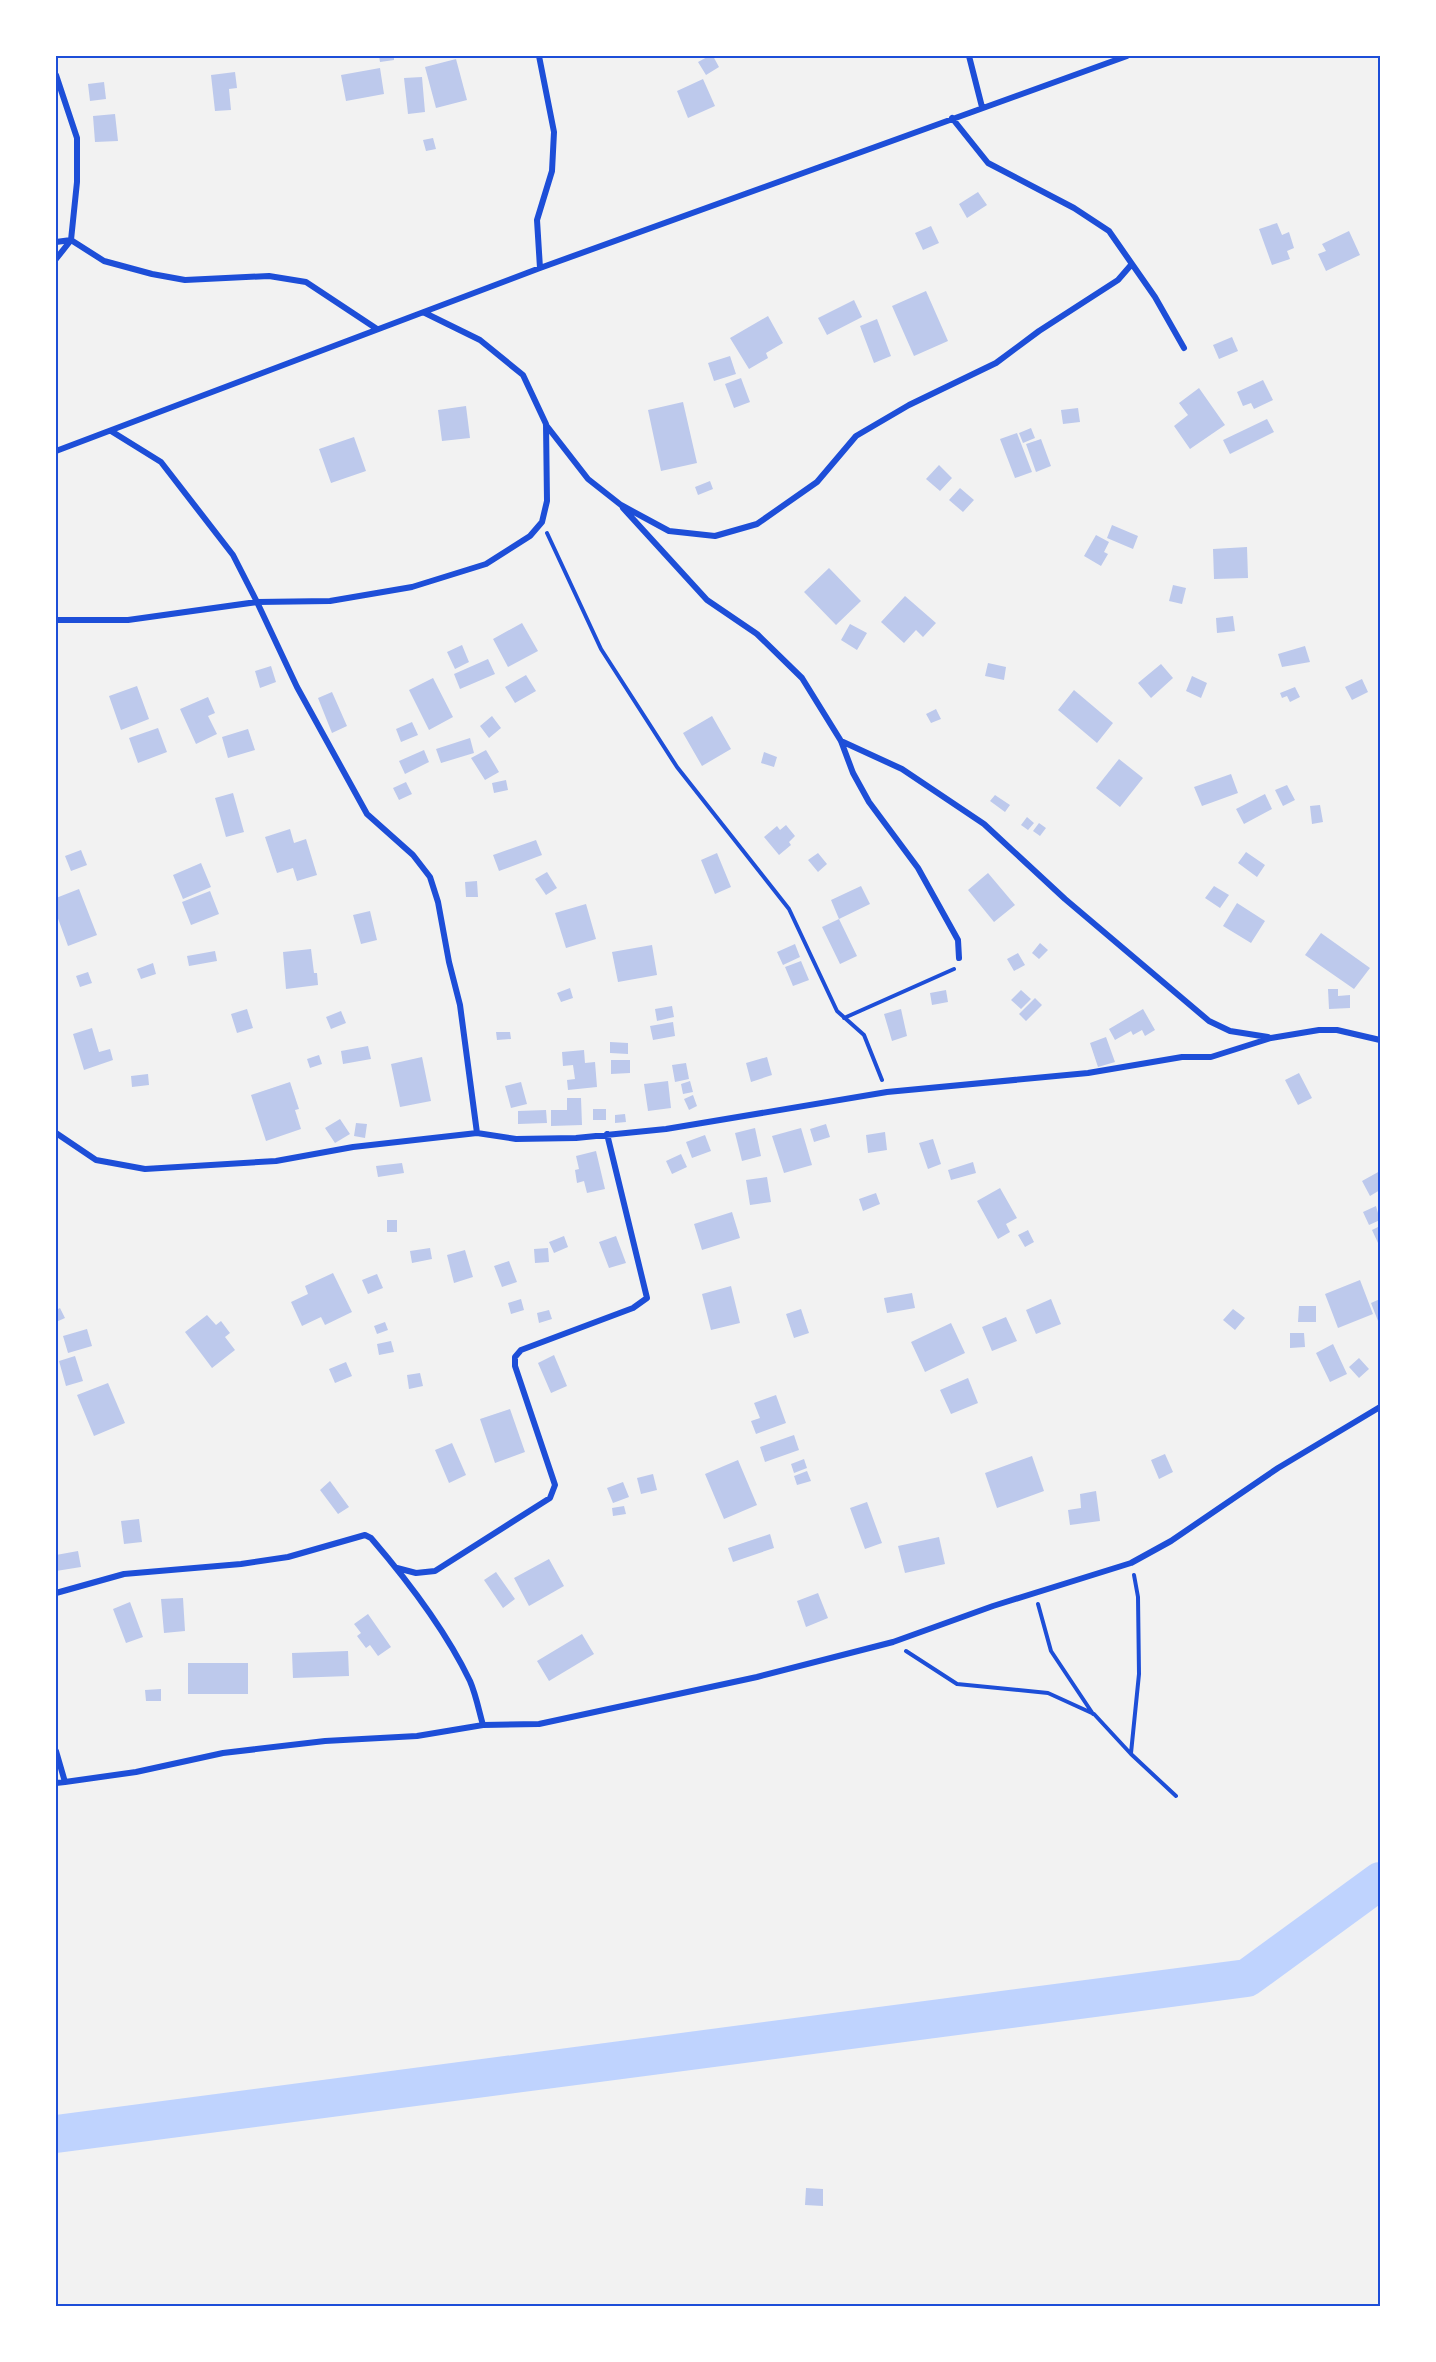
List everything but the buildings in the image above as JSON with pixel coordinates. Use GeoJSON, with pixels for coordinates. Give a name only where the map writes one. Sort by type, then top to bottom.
{"type":"FeatureCollection","features":[{"type":"Feature","properties":{"kind":"street"},"geometry":{"type":"LineString","coordinates":[[539,56],[554,132],[552,171],[537,220],[540,268]]}},
{"type":"Feature","properties":{"kind":"street"},"geometry":{"type":"LineString","coordinates":[[969,56],[982,107]]}},
{"type":"Feature","properties":{"kind":"street"},"geometry":{"type":"LineString","coordinates":[[56,451],[540,268],[1127,56]]}},
{"type":"Feature","properties":{"kind":"street"},"geometry":{"type":"LineString","coordinates":[[56,75],[77,138],[77,182],[71,240],[56,259]]}},
{"type":"Feature","properties":{"kind":"street"},"geometry":{"type":"LineString","coordinates":[[952,118],[988,163],[1074,208],[1108,231],[1155,297],[1184,348]]}},
{"type":"Feature","properties":{"kind":"street"},"geometry":{"type":"LineString","coordinates":[[56,242],[71,240],[104,261],[152,274],[186,280],[269,276],[306,282],[377,329]]}},
{"type":"Feature","properties":{"kind":"street"},"geometry":{"type":"LineString","coordinates":[[425,313],[480,340],[523,375],[546,424],[588,479],[621,505],[669,531],[715,536],[757,524],[817,482],[856,436],[909,405],[996,363],[1039,331],[1118,280],[1131,265]]}},
{"type":"Feature","properties":{"kind":"street"},"geometry":{"type":"LineString","coordinates":[[56,621],[128,620],[257,602],[330,601],[412,587],[486,564],[530,536],[542,522],[547,501],[546,424]]}},
{"type":"Feature","properties":{"kind":"street"},"geometry":{"type":"LineString","coordinates":[[111,431],[162,462],[233,555],[297,687],[367,814],[413,855],[430,877],[438,902],[460,1005],[477,1133]]}},
{"type":"Feature","properties":{"kind":"street"},"geometry":{"type":"LineString","coordinates":[[621,505],[706,600],[757,634],[802,678],[841,741],[853,773],[869,802],[918,868],[958,940],[959,958]]}},
{"type":"Feature","properties":{"kind":"street"},"geometry":{"type":"LineString","coordinates":[[841,741],[902,769],[984,824],[1065,899],[1209,1021],[1230,1031],[1271,1038]]}},
{"type":"Feature","properties":{"kind":"street"},"geometry":{"type":"LineString","coordinates":[[56,1134],[96,1160],[144,1169],[276,1161],[353,1147],[477,1133],[516,1139],[666,1129],[887,1092],[1088,1073],[1182,1057],[1211,1057],[1271,1038],[1337,1030],[1380,1040]]}},
{"type":"Feature","properties":{"kind":"street"},"geometry":{"type":"LineString","coordinates":[[398,1568],[416,1573],[435,1572],[550,1498],[553,1492],[552,1476],[515,1366],[515,1357],[521,1350],[642,1304],[647,1298],[607,1134]]}},
{"type":"Feature","properties":{"kind":"street"},"geometry":{"type":"LineString","coordinates":[[56,1784],[136,1772],[223,1753],[325,1741],[417,1736],[483,1725],[539,1724],[757,1677],[893,1642],[993,1606],[1131,1563],[1171,1541],[1278,1468],[1380,1407]]}},
{"type":"Feature","properties":{"kind":"street"},"geometry":{"type":"LineString","coordinates":[[56,1593],[124,1574],[241,1564],[288,1557],[365,1536],[371,1538],[398,1568],[428,1611],[470,1682],[483,1725]]}},
{"type":"Feature","properties":{"kind":"street"},"geometry":{"type":"LineString","coordinates":[[56,1751],[65,1782]]}},
{"type":"Feature","properties":{"kind":"path"},"geometry":{"type":"LineString","coordinates":[[542,522],[601,649],[677,767],[789,909],[837,1011],[864,1035],[887,1092]]}},
{"type":"Feature","properties":{"kind":"path"},"geometry":{"type":"LineString","coordinates":[[844,1018],[957,968],[959,958]]}},
{"type":"Feature","properties":{"kind":"path"},"geometry":{"type":"LineString","coordinates":[[1131,1563],[1138,1597],[1139,1674],[1131,1754]]}},
{"type":"Feature","properties":{"kind":"path"},"geometry":{"type":"LineString","coordinates":[[1035,1594],[1051,1651],[1094,1714],[1131,1754],[1176,1796]]}},
{"type":"Feature","properties":{"kind":"path"},"geometry":{"type":"LineString","coordinates":[[893,1642],[957,1684],[1048,1693],[1094,1714]]}},
{"type":"Feature","properties":{"kind":"waterway"},"geometry":{"type":"LineString","coordinates":[[56,2134],[1247,1978],[1380,1881]]}}]}
